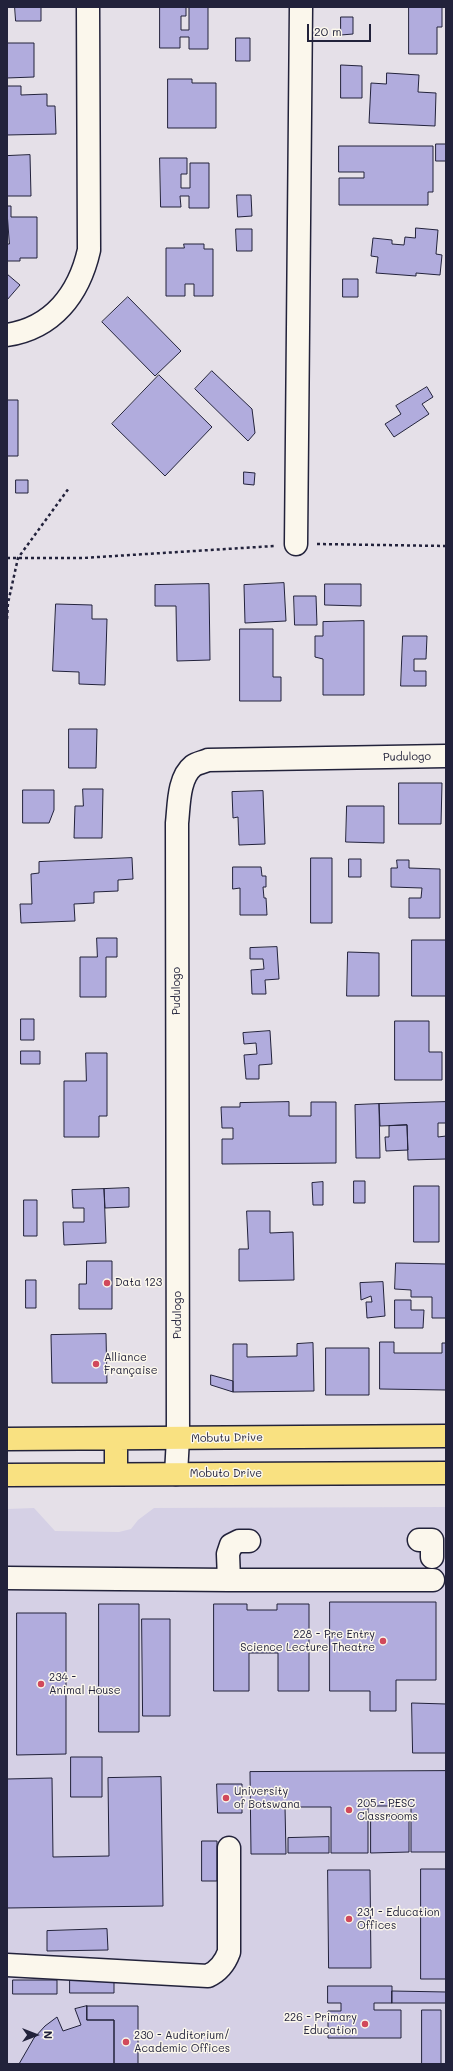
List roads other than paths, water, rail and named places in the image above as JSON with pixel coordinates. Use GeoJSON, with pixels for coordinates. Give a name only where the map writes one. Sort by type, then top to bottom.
{"type":"FeatureCollection","features":[{"type":"Feature","properties":{"kind":"main road","name":"Mobutu Drive"},"geometry":{"type":"LineString","coordinates":[[7,1439],[446,1436]]}},
{"type":"Feature","properties":{"kind":"main road"},"geometry":{"type":"LineString","coordinates":[[116,1439],[116,1474]]}},
{"type":"Feature","properties":{"kind":"main road","name":"Mobuto Drive"},"geometry":{"type":"LineString","coordinates":[[7,1475],[446,1473]]}},
{"type":"Feature","properties":{"kind":"street"},"geometry":{"type":"LineString","coordinates":[[7,335],[16,334],[42,324],[60,308],[74,289],[84,270],[89,250],[88,7]]}},
{"type":"Feature","properties":{"kind":"street"},"geometry":{"type":"LineString","coordinates":[[296,544],[301,7]]}},
{"type":"Feature","properties":{"kind":"street","name":"Pudulogo"},"geometry":{"type":"LineString","coordinates":[[176,1474],[178,1438],[177,824],[180,795],[186,774],[194,765],[208,760],[446,756]]}},
{"type":"Feature","properties":{"kind":"street"},"geometry":{"type":"LineString","coordinates":[[229,1580],[228,1554],[231,1545],[239,1541],[249,1541]]}},
{"type":"Feature","properties":{"kind":"street"},"geometry":{"type":"LineString","coordinates":[[7,1578],[433,1580]]}},
{"type":"Feature","properties":{"kind":"street"},"geometry":{"type":"LineString","coordinates":[[7,1965],[208,1976],[212,1974],[222,1966],[229,1952],[229,1848]]}},
{"type":"Feature","properties":{"kind":"place","name":"Data 123"},"geometry":{"type":"Point","coordinates":[107,1283]}},
{"type":"Feature","properties":{"kind":"place","name":"Alliance Française"},"geometry":{"type":"Point","coordinates":[96,1364]}},
{"type":"Feature","properties":{"kind":"place","name":"228 - Pre Entry Science Lecture Theatre"},"geometry":{"type":"Point","coordinates":[383,1641]}},
{"type":"Feature","properties":{"kind":"place","name":"234 - Animal House"},"geometry":{"type":"Point","coordinates":[41,1684]}},
{"type":"Feature","properties":{"kind":"place","name":"University of Botswana"},"geometry":{"type":"Point","coordinates":[226,1798]}},
{"type":"Feature","properties":{"kind":"place","name":"205 - PESC Classrooms"},"geometry":{"type":"Point","coordinates":[349,1810]}},
{"type":"Feature","properties":{"kind":"place","name":"231 - Education Offices"},"geometry":{"type":"Point","coordinates":[349,1919]}},
{"type":"Feature","properties":{"kind":"place","name":"226 - Primary Education"},"geometry":{"type":"Point","coordinates":[365,2024]}},
{"type":"Feature","properties":{"kind":"place","name":"230 - Auditorium/ Academic Offices"},"geometry":{"type":"Point","coordinates":[126,2042]}}]}
